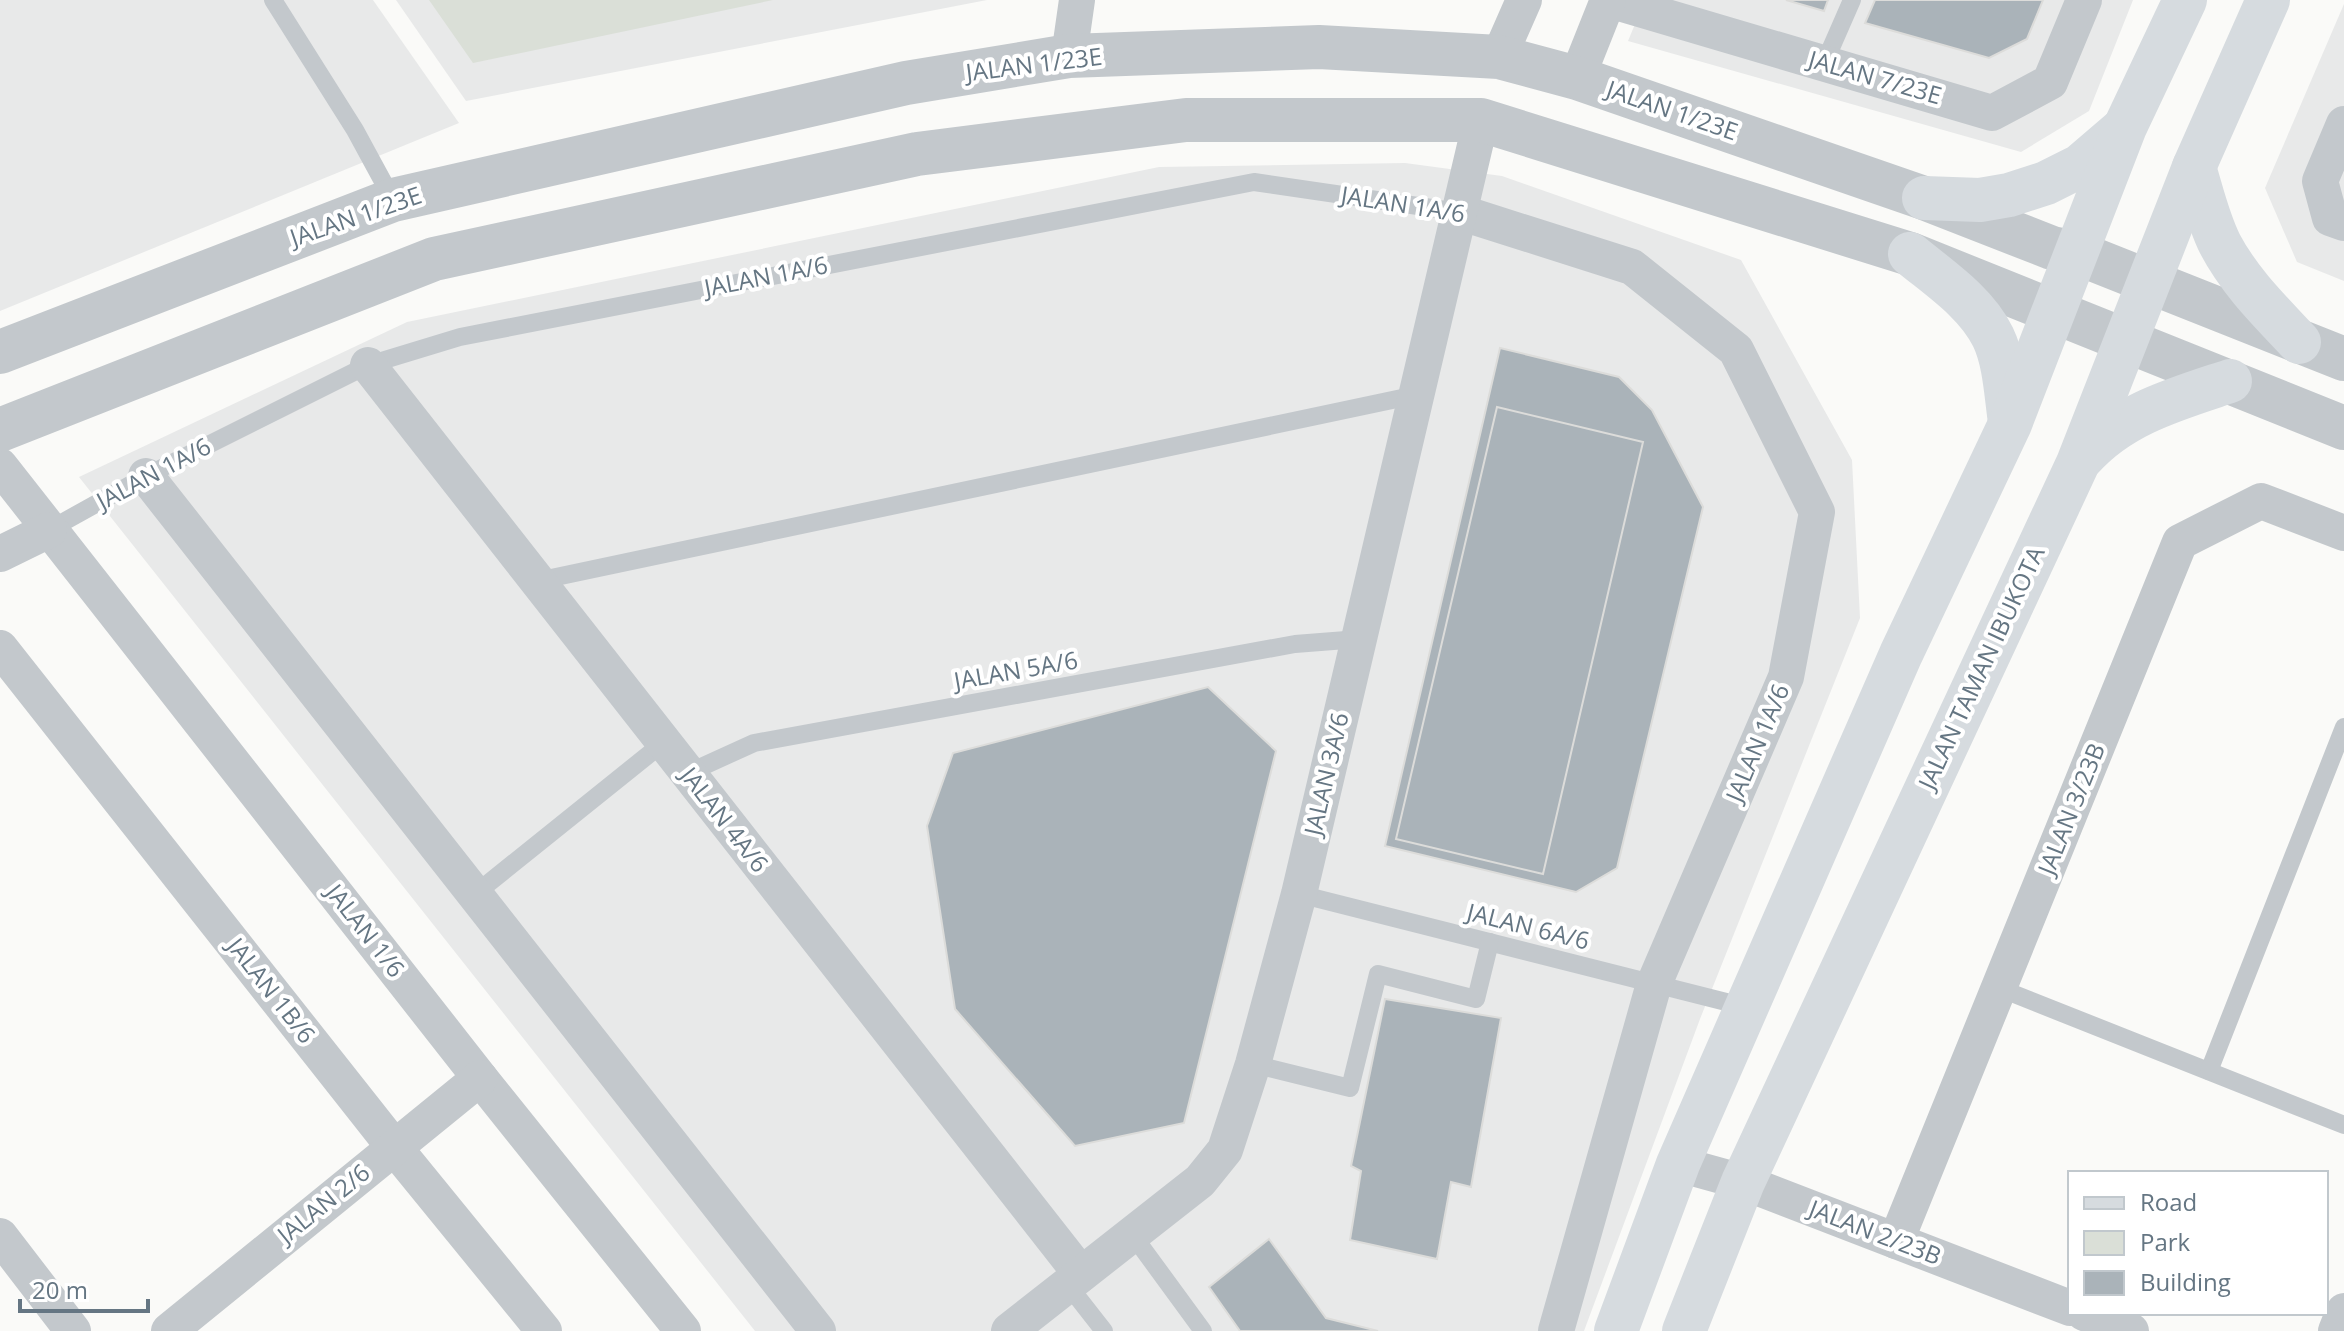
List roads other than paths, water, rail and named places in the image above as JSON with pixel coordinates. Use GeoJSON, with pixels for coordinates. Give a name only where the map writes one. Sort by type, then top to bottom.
{"type":"FeatureCollection","features":[{"type":"Feature","properties":{"kind":"main road"},"geometry":{"type":"LineString","coordinates":[[1616,1331],[1678,1164],[1901,654],[2010,424],[2125,127],[2185,0]]}},
{"type":"Feature","properties":{"kind":"main road","name":"JALAN TAMAN IBUKOTA"},"geometry":{"type":"LineString","coordinates":[[1684,1331],[1743,1182],[2078,463],[2194,167],[2268,0]]}},
{"type":"Feature","properties":{"kind":"main road"},"geometry":{"type":"LineString","coordinates":[[1924,198],[1980,200],[2046,183],[2080,166],[2125,127]]}},
{"type":"Feature","properties":{"kind":"main road"},"geometry":{"type":"LineString","coordinates":[[2194,167],[2209,218],[2238,274],[2254,296],[2299,342]]}},
{"type":"Feature","properties":{"kind":"main road"},"geometry":{"type":"LineString","coordinates":[[1910,254],[1973,308],[1993,337],[2001,364],[2010,424]]}},
{"type":"Feature","properties":{"kind":"main road"},"geometry":{"type":"LineString","coordinates":[[2078,463],[2094,445],[2133,417],[2230,381]]}},
{"type":"Feature","properties":{"kind":"street"},"geometry":{"type":"LineString","coordinates":[[1069,56],[1077,0]]}},
{"type":"Feature","properties":{"kind":"street"},"geometry":{"type":"LineString","coordinates":[[1499,57],[1524,0]]}},
{"type":"Feature","properties":{"kind":"street"},"geometry":{"type":"LineString","coordinates":[[1577,78],[1609,0]]}},
{"type":"Feature","properties":{"kind":"street","name":"JALAN 7/23E"},"geometry":{"type":"LineString","coordinates":[[1609,0],[1992,113],[2050,82],[2084,0]]}},
{"type":"Feature","properties":{"kind":"street","name":"JALAN 1/23E"},"geometry":{"type":"LineString","coordinates":[[0,352],[393,200],[906,83],[1069,56],[1319,47],[1499,57],[1577,78],[1924,198],[2052,248],[2077,253],[2344,359]]}},
{"type":"Feature","properties":{"kind":"street"},"geometry":{"type":"LineString","coordinates":[[0,430],[434,259],[901,157],[1186,120],[1481,120],[1910,254],[2344,428]]}},
{"type":"Feature","properties":{"kind":"street","name":"JALAN 3A/6"},"geometry":{"type":"LineString","coordinates":[[1009,1331],[1200,1181],[1225,1150],[1253,1064],[1299,894],[1481,120]]}},
{"type":"Feature","properties":{"kind":"street"},"geometry":{"type":"LineString","coordinates":[[2344,124],[2320,181],[2330,218],[2344,223]]}},
{"type":"Feature","properties":{"kind":"street","name":"JALAN 1A/6"},"geometry":{"type":"LineString","coordinates":[[1459,212],[1632,267],[1736,350],[1817,512],[1786,677],[1654,984],[1556,1331]]}},
{"type":"Feature","properties":{"kind":"street","name":"JALAN 4A/6"},"geometry":{"type":"LineString","coordinates":[[368,365],[688,773],[1075,1279]]}},
{"type":"Feature","properties":{"kind":"street","name":"JALAN 1/6"},"geometry":{"type":"LineString","coordinates":[[0,466],[480,1078],[683,1331]]}},
{"type":"Feature","properties":{"kind":"street"},"geometry":{"type":"LineString","coordinates":[[146,476],[818,1331]]}},
{"type":"Feature","properties":{"kind":"street","name":"JALAN 3/23B"},"geometry":{"type":"LineString","coordinates":[[1896,1241],[2180,542],[2261,501],[2344,533]]}},
{"type":"Feature","properties":{"kind":"street"},"geometry":{"type":"LineString","coordinates":[[0,554],[49,530]]}},
{"type":"Feature","properties":{"kind":"street","name":"JALAN 1B/6"},"geometry":{"type":"LineString","coordinates":[[0,648],[394,1147],[544,1331]]}},
{"type":"Feature","properties":{"kind":"street","name":"JALAN 2/6"},"geometry":{"type":"LineString","coordinates":[[169,1331],[480,1078]]}},
{"type":"Feature","properties":{"kind":"street","name":"JALAN 2/23B"},"geometry":{"type":"LineString","coordinates":[[1678,1164],[1743,1182],[2068,1307]]}},
{"type":"Feature","properties":{"kind":"street"},"geometry":{"type":"LineString","coordinates":[[0,1236],[73,1331]]}},
{"type":"Feature","properties":{"kind":"street"},"geometry":{"type":"LineString","coordinates":[[2336,1331],[2344,1311]]}},
{"type":"Feature","properties":{"kind":"street"},"geometry":{"type":"LineString","coordinates":[[2089,1315],[2131,1331]]}},
{"type":"Feature","properties":{"kind":"lane"},"geometry":{"type":"LineString","coordinates":[[273,0],[355,130],[393,200]]}},
{"type":"Feature","properties":{"kind":"lane"},"geometry":{"type":"LineString","coordinates":[[1824,64],[1852,0]]}},
{"type":"Feature","properties":{"kind":"lane","name":"JALAN 1A/6"},"geometry":{"type":"LineString","coordinates":[[49,530],[146,476],[368,365],[460,337],[1254,182],[1459,212]]}},
{"type":"Feature","properties":{"kind":"lane"},"geometry":{"type":"LineString","coordinates":[[537,581],[1416,395]]}},
{"type":"Feature","properties":{"kind":"lane","name":"JALAN 5A/6"},"geometry":{"type":"LineString","coordinates":[[688,773],[754,743],[1295,644],[1359,639]]}},
{"type":"Feature","properties":{"kind":"lane"},"geometry":{"type":"LineString","coordinates":[[2209,1071],[2344,727]]}},
{"type":"Feature","properties":{"kind":"lane"},"geometry":{"type":"LineString","coordinates":[[475,894],[663,743]]}},
{"type":"Feature","properties":{"kind":"lane","name":"JALAN 6A/6"},"geometry":{"type":"LineString","coordinates":[[1299,894],[1746,1007]]}},
{"type":"Feature","properties":{"kind":"lane"},"geometry":{"type":"LineString","coordinates":[[1253,1064],[1350,1088],[1378,974],[1476,999],[1490,942]]}},
{"type":"Feature","properties":{"kind":"lane"},"geometry":{"type":"LineString","coordinates":[[1999,988],[2344,1125]]}},
{"type":"Feature","properties":{"kind":"lane"},"geometry":{"type":"LineString","coordinates":[[1132,1234],[1203,1331]]}},
{"type":"Feature","properties":{"kind":"lane"},"geometry":{"type":"LineString","coordinates":[[1075,1279],[1104,1331]]}}]}
